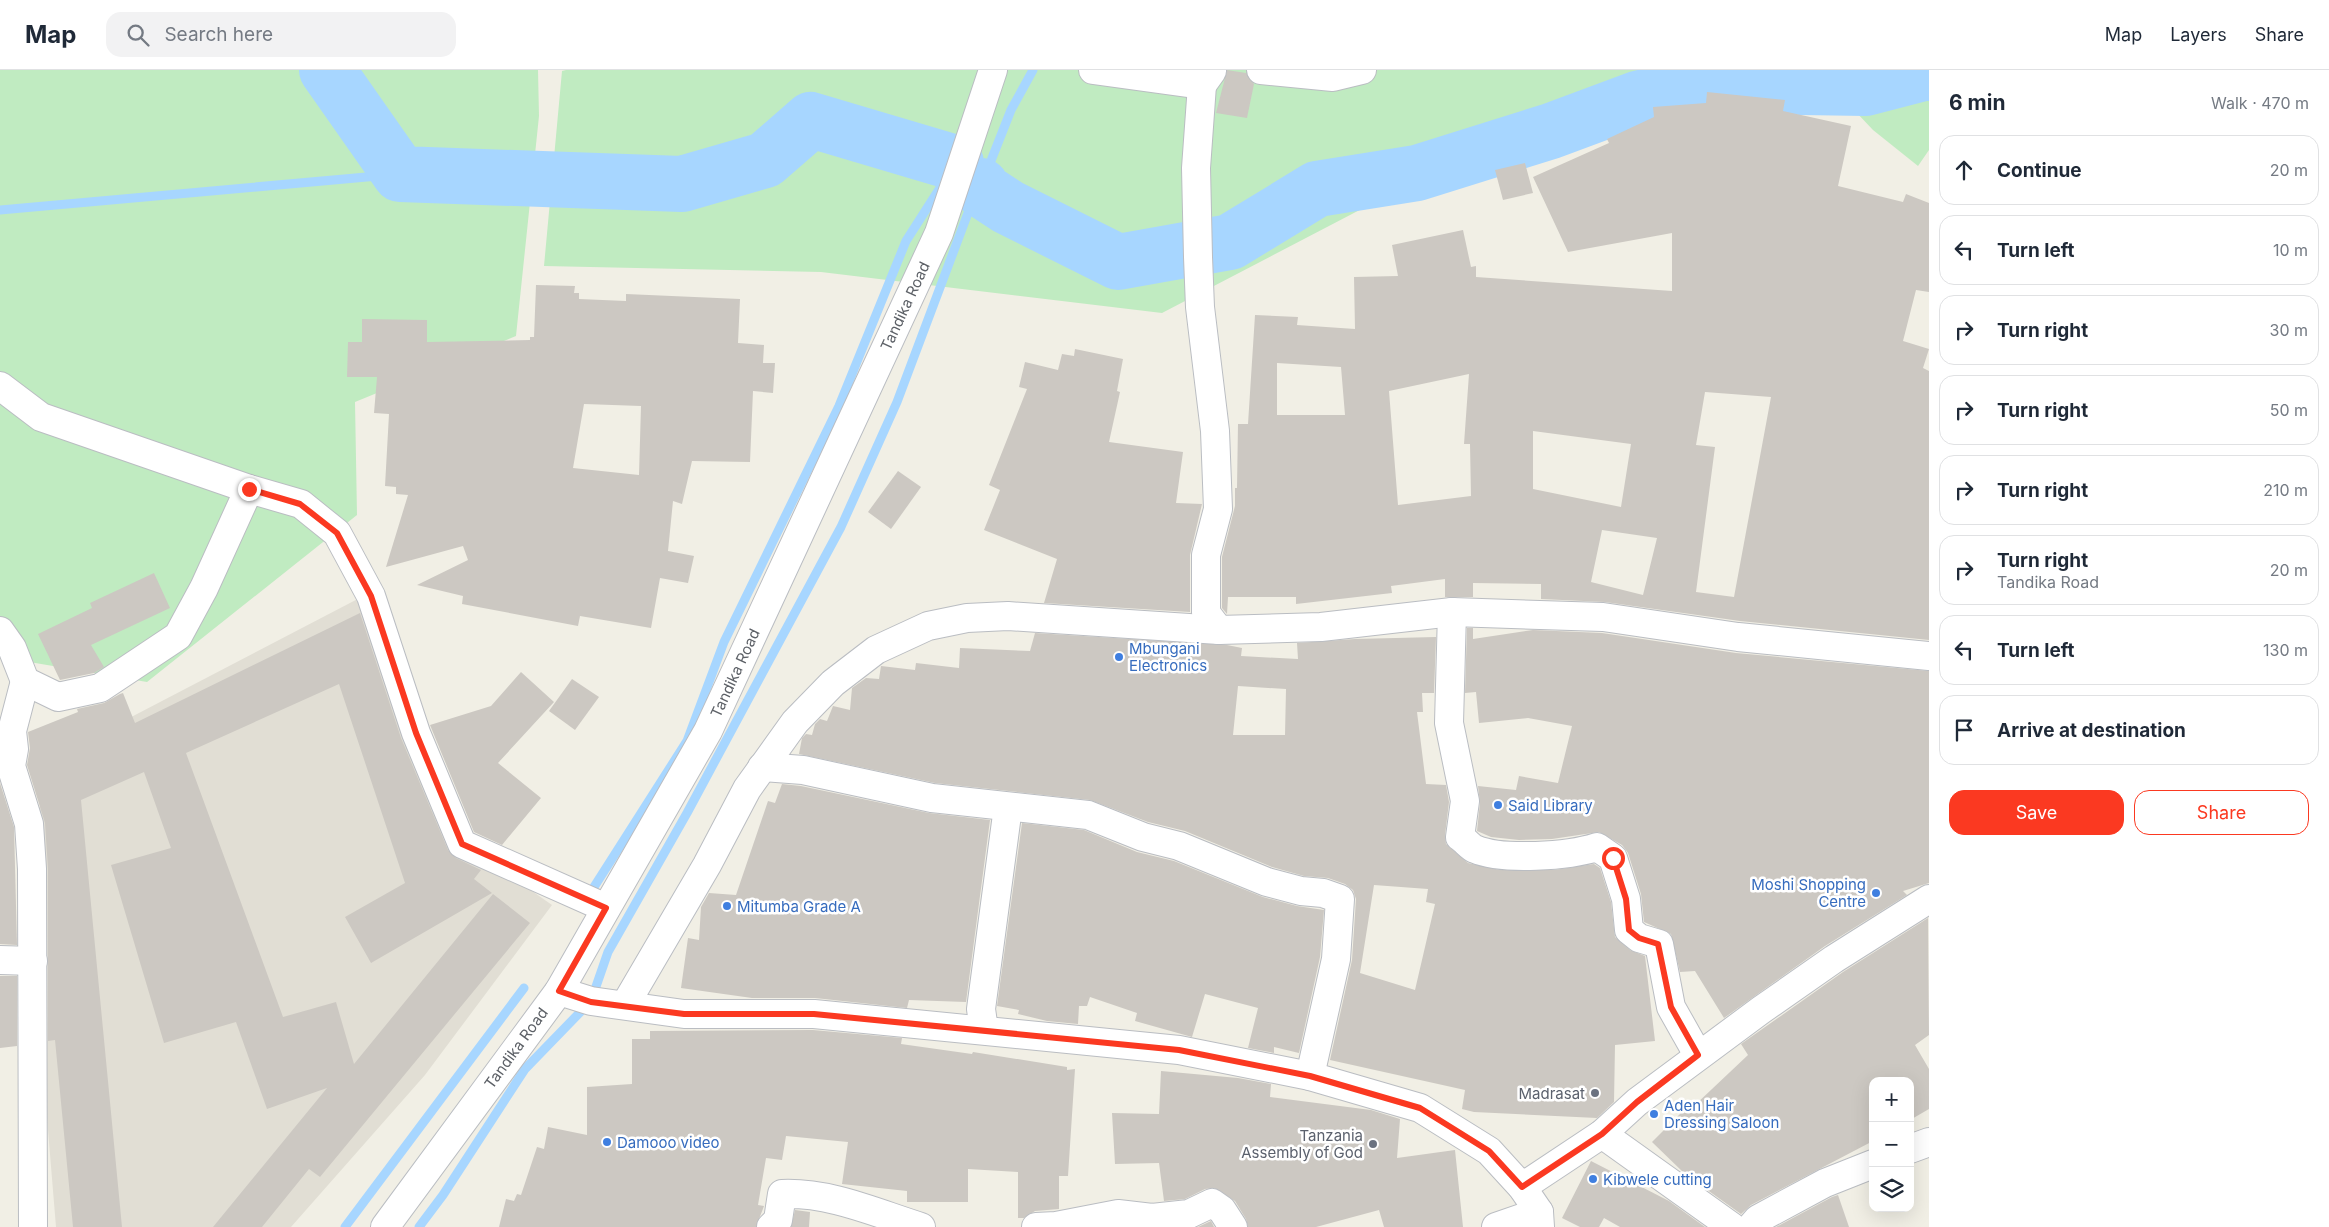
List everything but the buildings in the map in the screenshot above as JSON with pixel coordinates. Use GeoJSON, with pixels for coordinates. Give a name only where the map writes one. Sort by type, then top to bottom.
{"type":"FeatureCollection","features":[{"type":"Feature","properties":{"kind":"street","name":"Tandika Road"},"geometry":{"type":"LineString","coordinates":[[385,1227],[559,991],[708,731],[939,233],[993,70]]}},
{"type":"Feature","properties":{"kind":"street"},"geometry":{"type":"LineString","coordinates":[[1094,70],[1208,77],[1196,168],[1200,307],[1215,431],[1218,509],[1206,556],[1206,613],[1219,630]]}},
{"type":"Feature","properties":{"kind":"street"},"geometry":{"type":"LineString","coordinates":[[1261,70],[1333,77],[1362,70]]}},
{"type":"Feature","properties":{"kind":"street"},"geometry":{"type":"LineString","coordinates":[[0,386],[41,417],[249,489],[300,504],[337,533],[371,596],[416,733],[462,844],[606,908]]}},
{"type":"Feature","properties":{"kind":"street"},"geometry":{"type":"LineString","coordinates":[[25,681],[58,696],[100,688],[178,636],[204,588],[249,489]]}},
{"type":"Feature","properties":{"kind":"street"},"geometry":{"type":"LineString","coordinates":[[1452,612],[1449,723],[1465,801],[1460,837],[1475,849],[1520,857],[1582,852],[1596,847],[1613,858],[1626,899],[1629,930],[1639,938],[1658,944],[1671,1007],[1698,1055]]}},
{"type":"Feature","properties":{"kind":"street"},"geometry":{"type":"LineString","coordinates":[[625,1005],[702,874],[747,788],[795,722],[833,683],[876,650],[928,626],[967,618],[1008,616],[1219,630],[1321,627],[1452,612],[1603,617],[1738,637],[1929,656]]}},
{"type":"Feature","properties":{"kind":"street"},"geometry":{"type":"LineString","coordinates":[[0,630],[12,648],[25,681],[12,731],[14,749],[11,766],[29,824],[32,869],[34,1227]]}},
{"type":"Feature","properties":{"kind":"street"},"geometry":{"type":"LineString","coordinates":[[762,767],[803,770],[932,798],[1088,815],[1142,837],[1179,846],[1267,882],[1340,899],[1336,959],[1310,1076]]}},
{"type":"Feature","properties":{"kind":"street"},"geometry":{"type":"LineString","coordinates":[[984,1030],[981,1009],[1008,807]]}},
{"type":"Feature","properties":{"kind":"street"},"geometry":{"type":"LineString","coordinates":[[1522,1187],[1602,1134],[1637,1102],[1698,1055],[1834,959],[1929,899]]}},
{"type":"Feature","properties":{"kind":"street"},"geometry":{"type":"LineString","coordinates":[[0,960],[33,961]]}},
{"type":"Feature","properties":{"kind":"street"},"geometry":{"type":"LineString","coordinates":[[559,991],[591,1002],[684,1014],[814,1014],[1179,1050],[1310,1076],[1420,1108],[1489,1151],[1522,1187],[1540,1220],[1496,1227]]}},
{"type":"Feature","properties":{"kind":"street"},"geometry":{"type":"LineString","coordinates":[[1602,1134],[1732,1227]]}},
{"type":"Feature","properties":{"kind":"street"},"geometry":{"type":"LineString","coordinates":[[1914,1148],[1929,1142]]}},
{"type":"Feature","properties":{"kind":"street"},"geometry":{"type":"LineString","coordinates":[[1751,1227],[1758,1219],[1825,1183],[1869,1166]]}},
{"type":"Feature","properties":{"kind":"street"},"geometry":{"type":"LineString","coordinates":[[771,1227],[778,1220],[782,1194],[800,1193],[823,1197],[921,1227]]}},
{"type":"Feature","properties":{"kind":"street"},"geometry":{"type":"LineString","coordinates":[[1036,1227],[1056,1226],[1118,1214],[1152,1218],[1189,1214],[1212,1202],[1222,1210],[1233,1227]]}},
{"type":"Feature","properties":{"kind":"shaded area"},"geometry":{"type":"Polygon","coordinates":[[[373,591],[459,847],[496,866],[552,905],[425,1075],[291,1227],[56,1227],[40,1033],[31,809],[72,798],[68,750],[373,591]]]}},
{"type":"Feature","properties":{"kind":"green space"},"geometry":{"type":"Polygon","coordinates":[[[0,70],[538,70],[539,116],[516,336],[355,402],[357,515],[147,682],[0,657],[0,70]]]}},
{"type":"Feature","properties":{"kind":"green space"},"geometry":{"type":"Polygon","coordinates":[[[1929,70],[1929,150],[1918,166],[1873,130],[1820,74],[1672,92],[1517,128],[1162,313],[821,272],[544,266],[562,71],[1929,70]]]}},
{"type":"Feature","properties":{"kind":"waterway"},"geometry":{"type":"LineString","coordinates":[[327,70],[400,174],[682,184],[765,160],[811,120],[956,163]]}},
{"type":"Feature","properties":{"kind":"waterway"},"geometry":{"type":"LineString","coordinates":[[419,1227],[443,1195],[525,1069],[591,1001],[608,952],[687,813],[841,527],[897,402],[971,205],[981,186],[1011,110],[1033,70]]}},
{"type":"Feature","properties":{"kind":"waterway"},"geometry":{"type":"LineString","coordinates":[[1802,87],[1803,70]]}},
{"type":"Feature","properties":{"kind":"waterway"},"geometry":{"type":"LineString","coordinates":[[981,186],[982,190],[1008,207],[1118,262],[1230,242],[1317,189],[1417,173],[1551,131],[1637,99],[1716,79],[1802,87],[1866,88],[1929,73]]}},
{"type":"Feature","properties":{"kind":"waterway"},"geometry":{"type":"LineString","coordinates":[[0,210],[400,174]]}},
{"type":"Feature","properties":{"kind":"waterway"},"geometry":{"type":"LineString","coordinates":[[587,898],[687,741],[724,642],[839,406],[906,241],[945,180]]}},
{"type":"Feature","properties":{"kind":"waterway"},"geometry":{"type":"LineString","coordinates":[[345,1227],[524,988]]}},
{"type":"Feature","properties":{"kind":"place","name":"Mbungani Electronics"},"geometry":{"type":"Point","coordinates":[1119,657]}},
{"type":"Feature","properties":{"kind":"place","name":"Said Library"},"geometry":{"type":"Point","coordinates":[1498,805]}},
{"type":"Feature","properties":{"kind":"place","name":"Moshi Shopping Centre"},"geometry":{"type":"Point","coordinates":[1876,893]}},
{"type":"Feature","properties":{"kind":"place","name":"Mitumba Grade A"},"geometry":{"type":"Point","coordinates":[727,906]}},
{"type":"Feature","properties":{"kind":"place","name":"Madrasat"},"geometry":{"type":"Point","coordinates":[1595,1093]}},
{"type":"Feature","properties":{"kind":"place","name":"Aden Hair Dressing Saloon"},"geometry":{"type":"Point","coordinates":[1654,1114]}},
{"type":"Feature","properties":{"kind":"place","name":"Damooo video"},"geometry":{"type":"Point","coordinates":[607,1142]}},
{"type":"Feature","properties":{"kind":"place","name":"Tanzania Assembly of God"},"geometry":{"type":"Point","coordinates":[1373,1144]}},
{"type":"Feature","properties":{"kind":"place","name":"Kibwele cutting"},"geometry":{"type":"Point","coordinates":[1593,1179]}},
{"type":"Feature","properties":{"kind":"route"},"geometry":{"type":"LineString","coordinates":[[249,489],[300,504],[337,533],[371,596],[416,733],[462,844],[606,908],[559,991],[591,1002],[684,1014],[814,1014],[892,1020],[1179,1050],[1310,1076],[1420,1108],[1489,1151],[1522,1187],[1602,1134],[1637,1102],[1698,1055],[1671,1007],[1658,944],[1639,938],[1629,930],[1626,899],[1613,858]]}}]}
